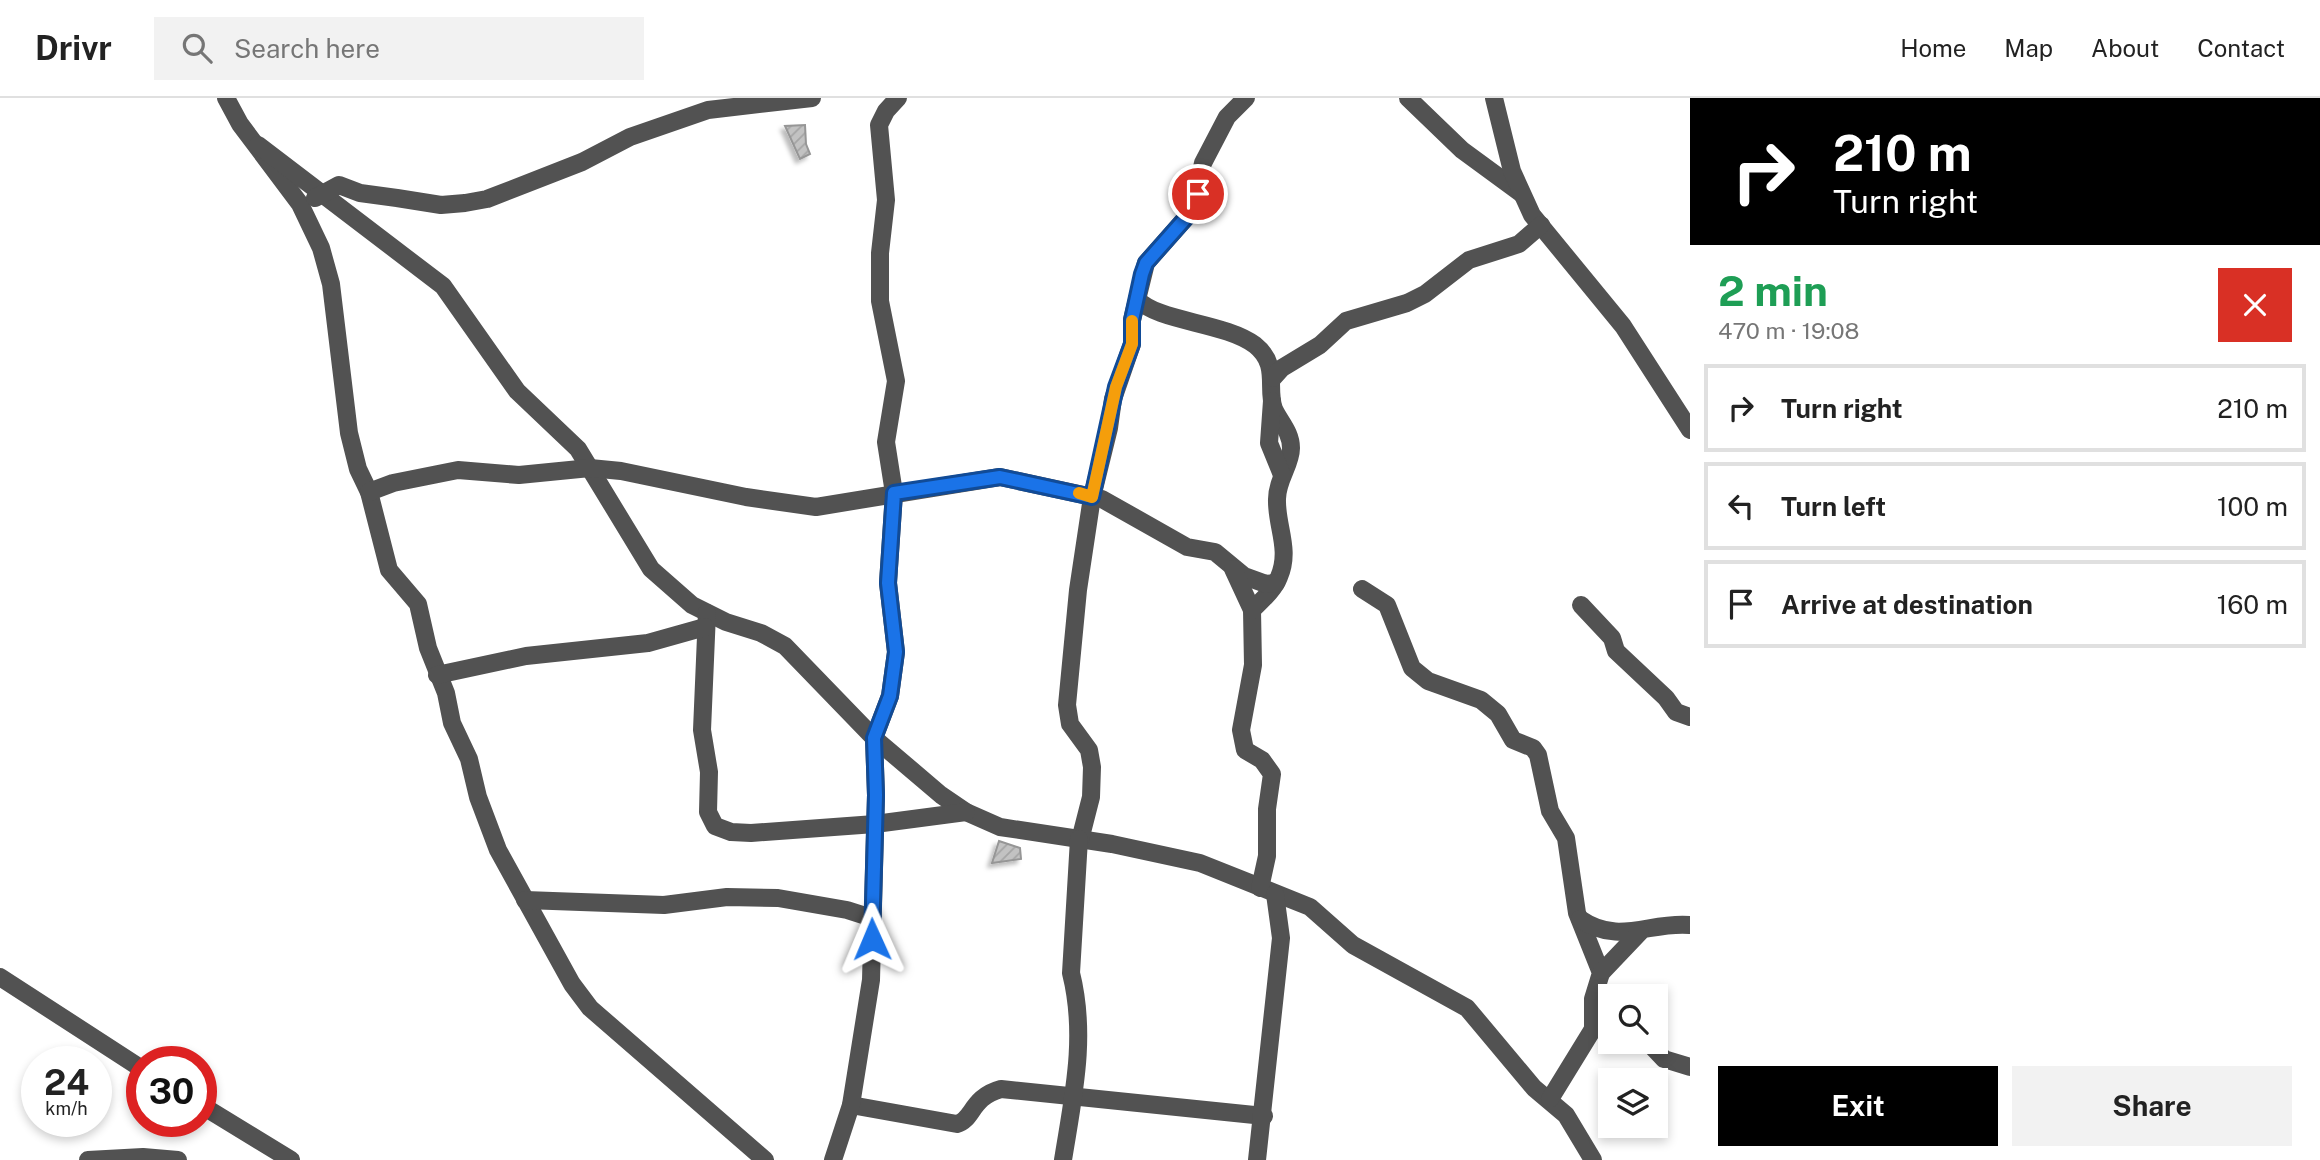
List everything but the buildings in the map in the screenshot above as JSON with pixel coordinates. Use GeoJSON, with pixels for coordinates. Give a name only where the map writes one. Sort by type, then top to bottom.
{"type":"FeatureCollection","features":[{"type":"Feature","properties":{"kind":"street"},"geometry":{"type":"LineString","coordinates":[[226,98],[240,124],[300,204],[327,268],[349,433],[361,478],[369,492],[389,570],[418,604],[437,675],[446,692],[452,723],[469,759],[478,797],[498,850],[572,984],[590,1008],[765,1160]]}},
{"type":"Feature","properties":{"kind":"street"},"geometry":{"type":"LineString","coordinates":[[300,204],[324,195],[339,185],[360,193],[441,205],[487,199],[582,162],[630,137],[708,110],[812,98]]}},
{"type":"Feature","properties":{"kind":"street"},"geometry":{"type":"LineString","coordinates":[[833,1160],[850,1105],[871,980],[874,738],[890,696],[896,652],[888,583],[894,493],[886,442],[896,381],[880,301],[880,253],[886,200],[879,125],[886,111],[898,98]]}},
{"type":"Feature","properties":{"kind":"street"},"geometry":{"type":"LineString","coordinates":[[1063,1160],[1076,1098],[1078,1046],[1075,990],[1071,973],[1080,839],[1091,797],[1092,767],[1089,750],[1070,724],[1067,705],[1078,590],[1092,497],[1116,387],[1132,344],[1146,263],[1192,211],[1203,163],[1227,117],[1247,98]]}},
{"type":"Feature","properties":{"kind":"street"},"geometry":{"type":"LineString","coordinates":[[1408,98],[1462,150],[1521,194]]}},
{"type":"Feature","properties":{"kind":"street"},"geometry":{"type":"LineString","coordinates":[[1494,98],[1507,152],[1521,194],[1541,225],[1623,326],[1690,430]]}},
{"type":"Feature","properties":{"kind":"street"},"geometry":{"type":"LineString","coordinates":[[258,145],[443,286],[517,391],[535,411],[571,440],[650,569],[706,620],[776,640],[874,738],[966,813],[1000,827],[1080,839],[1199,863],[1310,906],[1361,949],[1462,1004],[1534,1088],[1550,1099],[1575,1126],[1593,1160]]}},
{"type":"Feature","properties":{"kind":"street"},"geometry":{"type":"LineString","coordinates":[[1273,378],[1282,368],[1320,345],[1346,321],[1416,299],[1469,260],[1519,244],[1541,225]]}},
{"type":"Feature","properties":{"kind":"street"},"geometry":{"type":"LineString","coordinates":[[1139,306],[1208,324],[1251,342],[1264,355],[1273,378],[1272,401],[1291,442],[1290,459],[1282,475],[1276,498],[1284,551],[1276,583],[1252,610]]}},
{"type":"Feature","properties":{"kind":"street"},"geometry":{"type":"LineString","coordinates":[[369,492],[393,483],[458,470],[519,475],[590,468],[621,471],[746,497],[816,507],[1000,477],[1092,497],[1127,511],[1187,547],[1215,552],[1233,569],[1252,580],[1276,583]]}},
{"type":"Feature","properties":{"kind":"street"},"geometry":{"type":"LineString","coordinates":[[1233,569],[1252,610],[1253,665],[1241,737],[1245,750],[1262,760],[1272,774],[1267,809],[1268,891],[1282,938],[1257,1160]]}},
{"type":"Feature","properties":{"kind":"street"},"geometry":{"type":"LineString","coordinates":[[1362,589],[1387,605],[1412,668],[1441,687],[1481,700],[1498,714],[1513,740],[1537,752],[1550,811],[1566,838],[1576,909],[1601,973]]}},
{"type":"Feature","properties":{"kind":"street"},"geometry":{"type":"LineString","coordinates":[[1581,605],[1612,638],[1616,651],[1659,691],[1676,712],[1690,717]]}},
{"type":"Feature","properties":{"kind":"street"},"geometry":{"type":"LineString","coordinates":[[437,675],[526,656],[648,643],[706,620]]}},
{"type":"Feature","properties":{"kind":"street"},"geometry":{"type":"LineString","coordinates":[[706,620],[702,730],[709,772],[708,812],[711,822],[720,829],[751,833],[875,824],[966,813]]}},
{"type":"Feature","properties":{"kind":"street"},"geometry":{"type":"LineString","coordinates":[[525,900],[664,905],[716,897],[778,898],[847,910],[872,918]]}},
{"type":"Feature","properties":{"kind":"street"},"geometry":{"type":"LineString","coordinates":[[1580,919],[1597,929],[1640,932],[1672,924],[1690,925]]}},
{"type":"Feature","properties":{"kind":"street"},"geometry":{"type":"LineString","coordinates":[[1550,1099],[1593,1029],[1593,999],[1601,973],[1640,932]]}},
{"type":"Feature","properties":{"kind":"street"},"geometry":{"type":"LineString","coordinates":[[0,977],[126,1059]]}},
{"type":"Feature","properties":{"kind":"street"},"geometry":{"type":"LineString","coordinates":[[1593,1029],[1598,1027]]}},
{"type":"Feature","properties":{"kind":"street"},"geometry":{"type":"LineString","coordinates":[[1659,1054],[1664,1059],[1690,1068]]}},
{"type":"Feature","properties":{"kind":"street"},"geometry":{"type":"LineString","coordinates":[[850,1105],[957,1124],[968,1117],[980,1099],[1001,1089],[1076,1098],[1169,1104],[1264,1116]]}},
{"type":"Feature","properties":{"kind":"street"},"geometry":{"type":"LineString","coordinates":[[217,1115],[291,1160]]}},
{"type":"Feature","properties":{"kind":"street"},"geometry":{"type":"LineString","coordinates":[[89,1160],[143,1157],[178,1160]]}},
{"type":"Feature","properties":{"kind":"slow traffic"},"geometry":{"type":"LineString","coordinates":[[1079,493],[1092,497],[1110,428],[1116,387],[1132,344],[1132,321]]}},
{"type":"Feature","properties":{"kind":"route"},"geometry":{"type":"LineString","coordinates":[[872,939],[871,874],[876,795],[874,738],[890,696],[896,652],[888,583],[894,493],[1000,477],[1092,497],[1110,428],[1116,387],[1132,344],[1132,320],[1142,274],[1146,263],[1192,211],[1198,194]]}}]}
